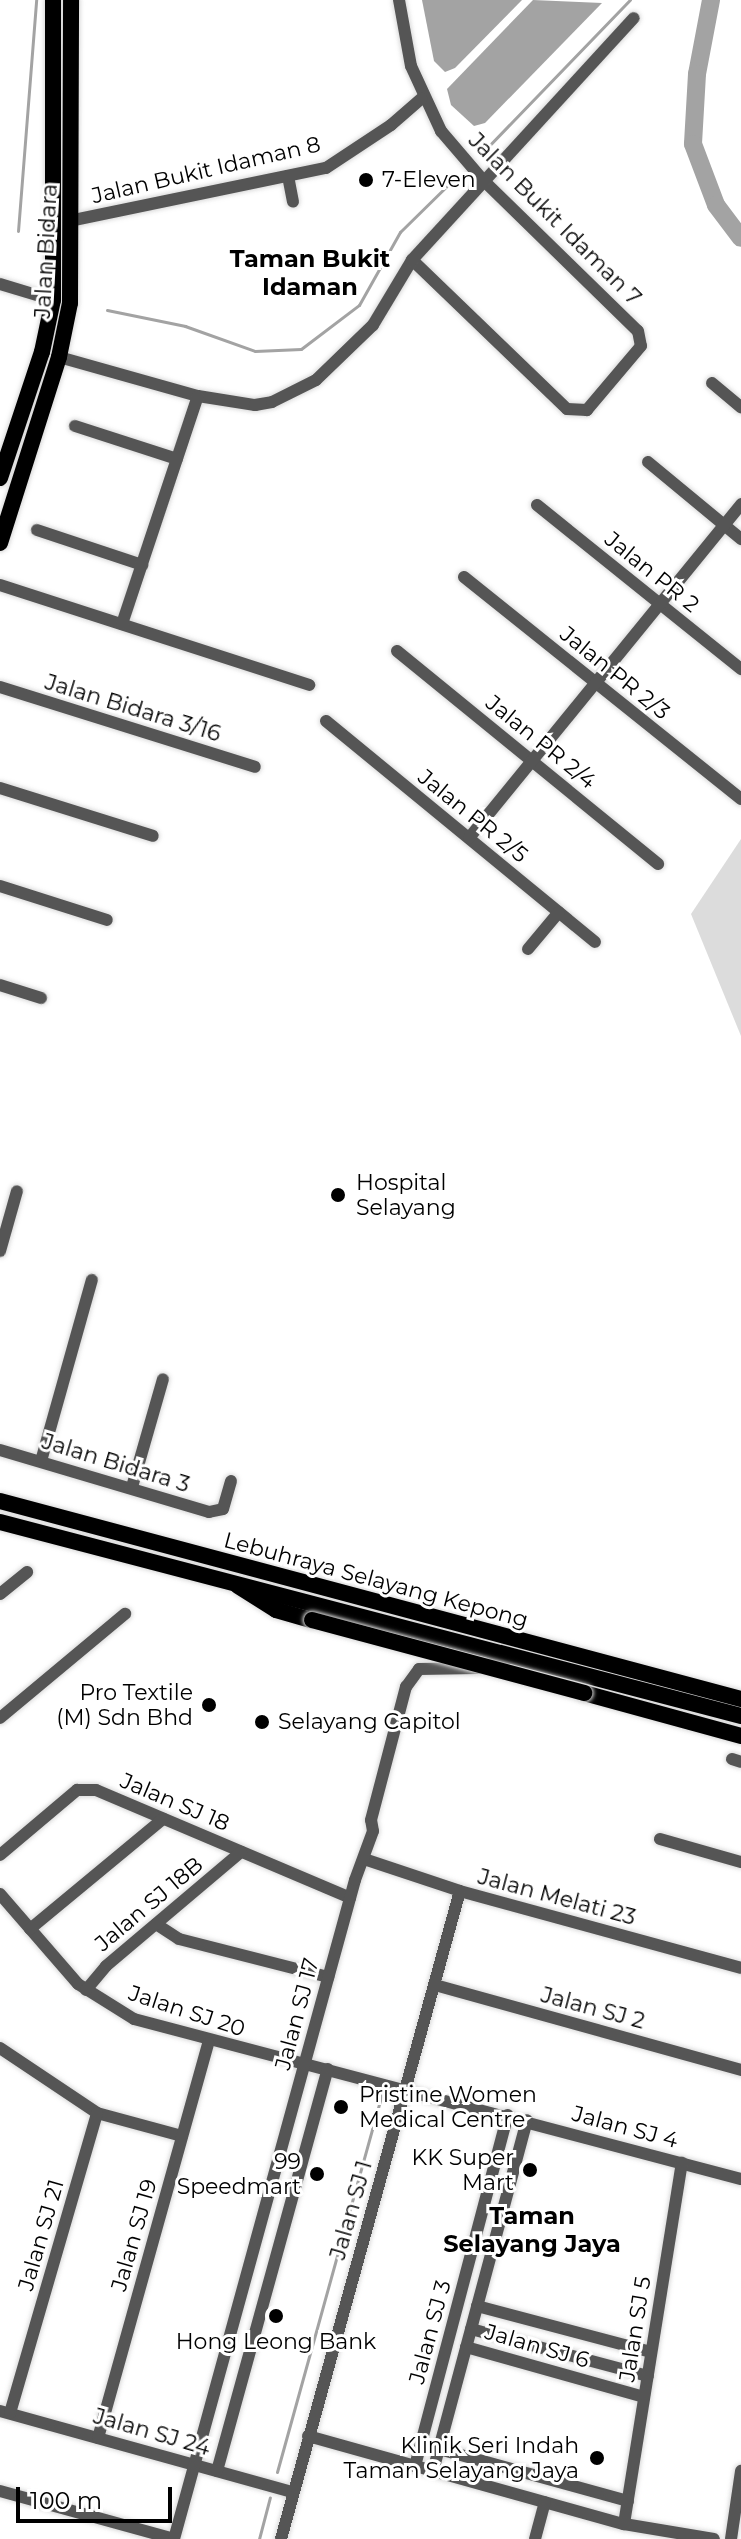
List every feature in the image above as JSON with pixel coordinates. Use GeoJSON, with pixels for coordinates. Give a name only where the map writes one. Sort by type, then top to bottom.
{"type":"FeatureCollection","features":[{"type":"Feature","properties":{"kind":"main road","name":"Jalan Bidara"},"geometry":{"type":"LineString","coordinates":[[0,478],[42,352],[53,300],[53,0]]}},
{"type":"Feature","properties":{"kind":"main road","name":"Jalan Bidara"},"geometry":{"type":"LineString","coordinates":[[0,543],[59,357],[70,303],[74,220],[71,0]]}},
{"type":"Feature","properties":{"kind":"main road","name":"Lebuhraya Selayang Kepong"},"geometry":{"type":"LineString","coordinates":[[0,1501],[741,1699]]}},
{"type":"Feature","properties":{"kind":"main road","name":"Lebuhraya Selayang Kepong"},"geometry":{"type":"LineString","coordinates":[[0,1522],[741,1716]]}},
{"type":"Feature","properties":{"kind":"main road"},"geometry":{"type":"LineString","coordinates":[[233,1581],[276,1610],[741,1736]]}},
{"type":"Feature","properties":{"kind":"street","name":"Jalan Bukit Idaman 7"},"geometry":{"type":"LineString","coordinates":[[399,0],[421,99],[441,131],[483,180],[640,336],[638,351],[587,410],[573,411],[556,402],[412,260]]}},
{"type":"Feature","properties":{"kind":"street"},"geometry":{"type":"LineString","coordinates":[[59,357],[198,396],[263,403],[316,380],[373,325],[412,260],[634,18]]}},
{"type":"Feature","properties":{"kind":"street","name":"Jalan Bukit Idaman 8"},"geometry":{"type":"LineString","coordinates":[[74,220],[326,168],[391,125],[421,99]]}},
{"type":"Feature","properties":{"kind":"street"},"geometry":{"type":"LineString","coordinates":[[288,176],[293,202]]}},
{"type":"Feature","properties":{"kind":"street"},"geometry":{"type":"LineString","coordinates":[[0,284],[53,300]]}},
{"type":"Feature","properties":{"kind":"street"},"geometry":{"type":"LineString","coordinates":[[712,383],[741,407]]}},
{"type":"Feature","properties":{"kind":"street"},"geometry":{"type":"LineString","coordinates":[[122,624],[198,396]]}},
{"type":"Feature","properties":{"kind":"street"},"geometry":{"type":"LineString","coordinates":[[75,426],[177,459]]}},
{"type":"Feature","properties":{"kind":"street"},"geometry":{"type":"LineString","coordinates":[[648,462],[741,539]]}},
{"type":"Feature","properties":{"kind":"street"},"geometry":{"type":"LineString","coordinates":[[469,838],[741,504]]}},
{"type":"Feature","properties":{"kind":"street","name":"Jalan PR 2"},"geometry":{"type":"LineString","coordinates":[[537,505],[741,669]]}},
{"type":"Feature","properties":{"kind":"street"},"geometry":{"type":"LineString","coordinates":[[37,530],[142,565]]}},
{"type":"Feature","properties":{"kind":"street","name":"Jalan PR 2/3"},"geometry":{"type":"LineString","coordinates":[[464,577],[741,799]]}},
{"type":"Feature","properties":{"kind":"street"},"geometry":{"type":"LineString","coordinates":[[0,585],[309,685]]}},
{"type":"Feature","properties":{"kind":"street","name":"Jalan PR 2/4"},"geometry":{"type":"LineString","coordinates":[[397,651],[658,864]]}},
{"type":"Feature","properties":{"kind":"street","name":"Jalan Bidara 3/16"},"geometry":{"type":"LineString","coordinates":[[0,687],[255,767]]}},
{"type":"Feature","properties":{"kind":"street","name":"Jalan PR 2/5"},"geometry":{"type":"LineString","coordinates":[[326,721],[595,942]]}},
{"type":"Feature","properties":{"kind":"street"},"geometry":{"type":"LineString","coordinates":[[0,788],[153,836]]}},
{"type":"Feature","properties":{"kind":"street"},"geometry":{"type":"LineString","coordinates":[[0,886],[107,920]]}},
{"type":"Feature","properties":{"kind":"street"},"geometry":{"type":"LineString","coordinates":[[528,949],[559,912]]}},
{"type":"Feature","properties":{"kind":"street"},"geometry":{"type":"LineString","coordinates":[[0,985],[41,998]]}},
{"type":"Feature","properties":{"kind":"street"},"geometry":{"type":"LineString","coordinates":[[0,1251],[17,1191]]}},
{"type":"Feature","properties":{"kind":"street"},"geometry":{"type":"LineString","coordinates":[[41,1461],[92,1280]]}},
{"type":"Feature","properties":{"kind":"street"},"geometry":{"type":"LineString","coordinates":[[132,1487],[163,1379]]}},
{"type":"Feature","properties":{"kind":"street","name":"Jalan Bidara 3"},"geometry":{"type":"LineString","coordinates":[[0,1450],[209,1512],[221,1511],[231,1481]]}},
{"type":"Feature","properties":{"kind":"street"},"geometry":{"type":"LineString","coordinates":[[0,1594],[27,1572]]}},
{"type":"Feature","properties":{"kind":"street"},"geometry":{"type":"LineString","coordinates":[[0,1718],[125,1614]]}},
{"type":"Feature","properties":{"kind":"street","name":"Jalan SJ 17"},"geometry":{"type":"LineString","coordinates":[[174,2539],[355,1880],[364,1859],[411,1676],[434,1666],[477,1668],[510,1658]]}},
{"type":"Feature","properties":{"kind":"street","name":"Jalan SJ 18"},"geometry":{"type":"LineString","coordinates":[[0,1855],[77,1790],[96,1790],[350,1898]]}},
{"type":"Feature","properties":{"kind":"street"},"geometry":{"type":"LineString","coordinates":[[30,1929],[163,1819]]}},
{"type":"Feature","properties":{"kind":"street"},"geometry":{"type":"LineString","coordinates":[[660,1839],[741,1862]]}},
{"type":"Feature","properties":{"kind":"street","name":"Jalan SJ 18B"},"geometry":{"type":"LineString","coordinates":[[86,1990],[156,1924],[241,1852]]}},
{"type":"Feature","properties":{"kind":"street","name":"Jalan Melati 23"},"geometry":{"type":"LineString","coordinates":[[364,1859],[460,1891],[741,1968]]}},
{"type":"Feature","properties":{"kind":"street","name":"Jalan SJ 1"},"geometry":{"type":"LineString","coordinates":[[282,2539],[460,1891]]}},
{"type":"Feature","properties":{"kind":"street","name":"Jalan SJ 20"},"geometry":{"type":"LineString","coordinates":[[0,1894],[86,1990],[126,2016],[208,2043],[407,2087]]}},
{"type":"Feature","properties":{"kind":"street"},"geometry":{"type":"LineString","coordinates":[[156,1924],[179,1939],[328,1977]]}},
{"type":"Feature","properties":{"kind":"street","name":"Jalan SJ 2"},"geometry":{"type":"LineString","coordinates":[[435,1985],[741,2070]]}},
{"type":"Feature","properties":{"kind":"street","name":"Jalan SJ 19"},"geometry":{"type":"LineString","coordinates":[[98,2438],[208,2043]]}},
{"type":"Feature","properties":{"kind":"street"},"geometry":{"type":"LineString","coordinates":[[0,2048],[97,2113],[182,2136]]}},
{"type":"Feature","properties":{"kind":"street","name":"Jalan SJ 17"},"geometry":{"type":"LineString","coordinates":[[217,2471],[328,2069]]}},
{"type":"Feature","properties":{"kind":"street","name":"Jalan SJ 4"},"geometry":{"type":"LineString","coordinates":[[407,2087],[741,2179]]}},
{"type":"Feature","properties":{"kind":"street","name":"Jalan SJ 21"},"geometry":{"type":"LineString","coordinates":[[5,2412],[97,2113]]}},
{"type":"Feature","properties":{"kind":"street","name":"Jalan SJ 3"},"geometry":{"type":"LineString","coordinates":[[415,2466],[508,2115]]}},
{"type":"Feature","properties":{"kind":"street","name":"Jalan SJ 3"},"geometry":{"type":"LineString","coordinates":[[433,2471],[527,2120]]}},
{"type":"Feature","properties":{"kind":"street","name":"Jalan SJ 5"},"geometry":{"type":"LineString","coordinates":[[624,2524],[682,2163]]}},
{"type":"Feature","properties":{"kind":"street","name":"Jalan SJ 6"},"geometry":{"type":"LineString","coordinates":[[477,2306],[651,2352]]}},
{"type":"Feature","properties":{"kind":"street"},"geometry":{"type":"LineString","coordinates":[[471,2329],[648,2376]]}},
{"type":"Feature","properties":{"kind":"street","name":"Jalan SJ 6"},"geometry":{"type":"LineString","coordinates":[[466,2347],[644,2397]]}},
{"type":"Feature","properties":{"kind":"street","name":"Jalan SJ 24"},"geometry":{"type":"LineString","coordinates":[[5,2412],[293,2492]]}},
{"type":"Feature","properties":{"kind":"street"},"geometry":{"type":"LineString","coordinates":[[308,2436],[624,2524],[714,2539]]}},
{"type":"Feature","properties":{"kind":"street"},"geometry":{"type":"LineString","coordinates":[[439,2449],[628,2501]]}},
{"type":"Feature","properties":{"kind":"street"},"geometry":{"type":"LineString","coordinates":[[731,2539],[741,2471]]}},
{"type":"Feature","properties":{"kind":"street"},"geometry":{"type":"LineString","coordinates":[[0,2491],[174,2539]]}},
{"type":"Feature","properties":{"kind":"street"},"geometry":{"type":"LineString","coordinates":[[535,2539],[545,2502]]}},
{"type":"Feature","properties":{"kind":"shaded area"},"geometry":{"type":"Polygon","coordinates":[[[422,0],[522,0],[455,68],[445,72],[434,61],[422,0]]]}},
{"type":"Feature","properties":{"kind":"shaded area"},"geometry":{"type":"Polygon","coordinates":[[[533,0],[602,3],[485,123],[474,126],[451,105],[447,89],[533,0]]]}},
{"type":"Feature","properties":{"kind":"shaded area"},"geometry":{"type":"Polygon","coordinates":[[[741,839],[741,1036],[691,914],[741,839]]]}},
{"type":"Feature","properties":{"kind":"waterway"},"geometry":{"type":"LineString","coordinates":[[18,231],[36,0]]}},
{"type":"Feature","properties":{"kind":"waterway"},"geometry":{"type":"LineString","coordinates":[[482,153],[630,0]]}},
{"type":"Feature","properties":{"kind":"waterway"},"geometry":{"type":"LineString","coordinates":[[711,0],[697,74],[693,144],[716,205],[741,238]]}},
{"type":"Feature","properties":{"kind":"waterway"},"geometry":{"type":"LineString","coordinates":[[107,310],[185,326],[255,351],[301,349],[359,305],[400,232],[458,175]]}},
{"type":"Feature","properties":{"kind":"waterway"},"geometry":{"type":"LineString","coordinates":[[277,2472],[383,2091]]}},
{"type":"Feature","properties":{"kind":"waterway"},"geometry":{"type":"LineString","coordinates":[[259,2539],[270,2497]]}},
{"type":"Feature","properties":{"kind":"place","name":"7-Eleven"},"geometry":{"type":"Point","coordinates":[366,180]}},
{"type":"Feature","properties":{"kind":"place","name":"Hospital Selayang"},"geometry":{"type":"Point","coordinates":[338,1195]}},
{"type":"Feature","properties":{"kind":"place","name":"Pro Textile (M) Sdn Bhd"},"geometry":{"type":"Point","coordinates":[209,1705]}},
{"type":"Feature","properties":{"kind":"place","name":"Selayang Capitol"},"geometry":{"type":"Point","coordinates":[262,1722]}},
{"type":"Feature","properties":{"kind":"place","name":"Pristine Women Medical Centre"},"geometry":{"type":"Point","coordinates":[341,2107]}},
{"type":"Feature","properties":{"kind":"place","name":"KK Super Mart"},"geometry":{"type":"Point","coordinates":[530,2170]}},
{"type":"Feature","properties":{"kind":"place","name":"99 Speedmart"},"geometry":{"type":"Point","coordinates":[317,2174]}},
{"type":"Feature","properties":{"kind":"place","name":"Hong Leong Bank"},"geometry":{"type":"Point","coordinates":[276,2316]}},
{"type":"Feature","properties":{"kind":"place","name":"Klinik Seri Indah Taman Selayang Jaya"},"geometry":{"type":"Point","coordinates":[597,2458]}},
{"type":"Feature","properties":{"kind":"district","name":"Taman Bukit Idaman"},"geometry":{"type":"Point","coordinates":[310,273]}},
{"type":"Feature","properties":{"kind":"district","name":"Taman Selayang Jaya"},"geometry":{"type":"Point","coordinates":[532,2230]}}]}
